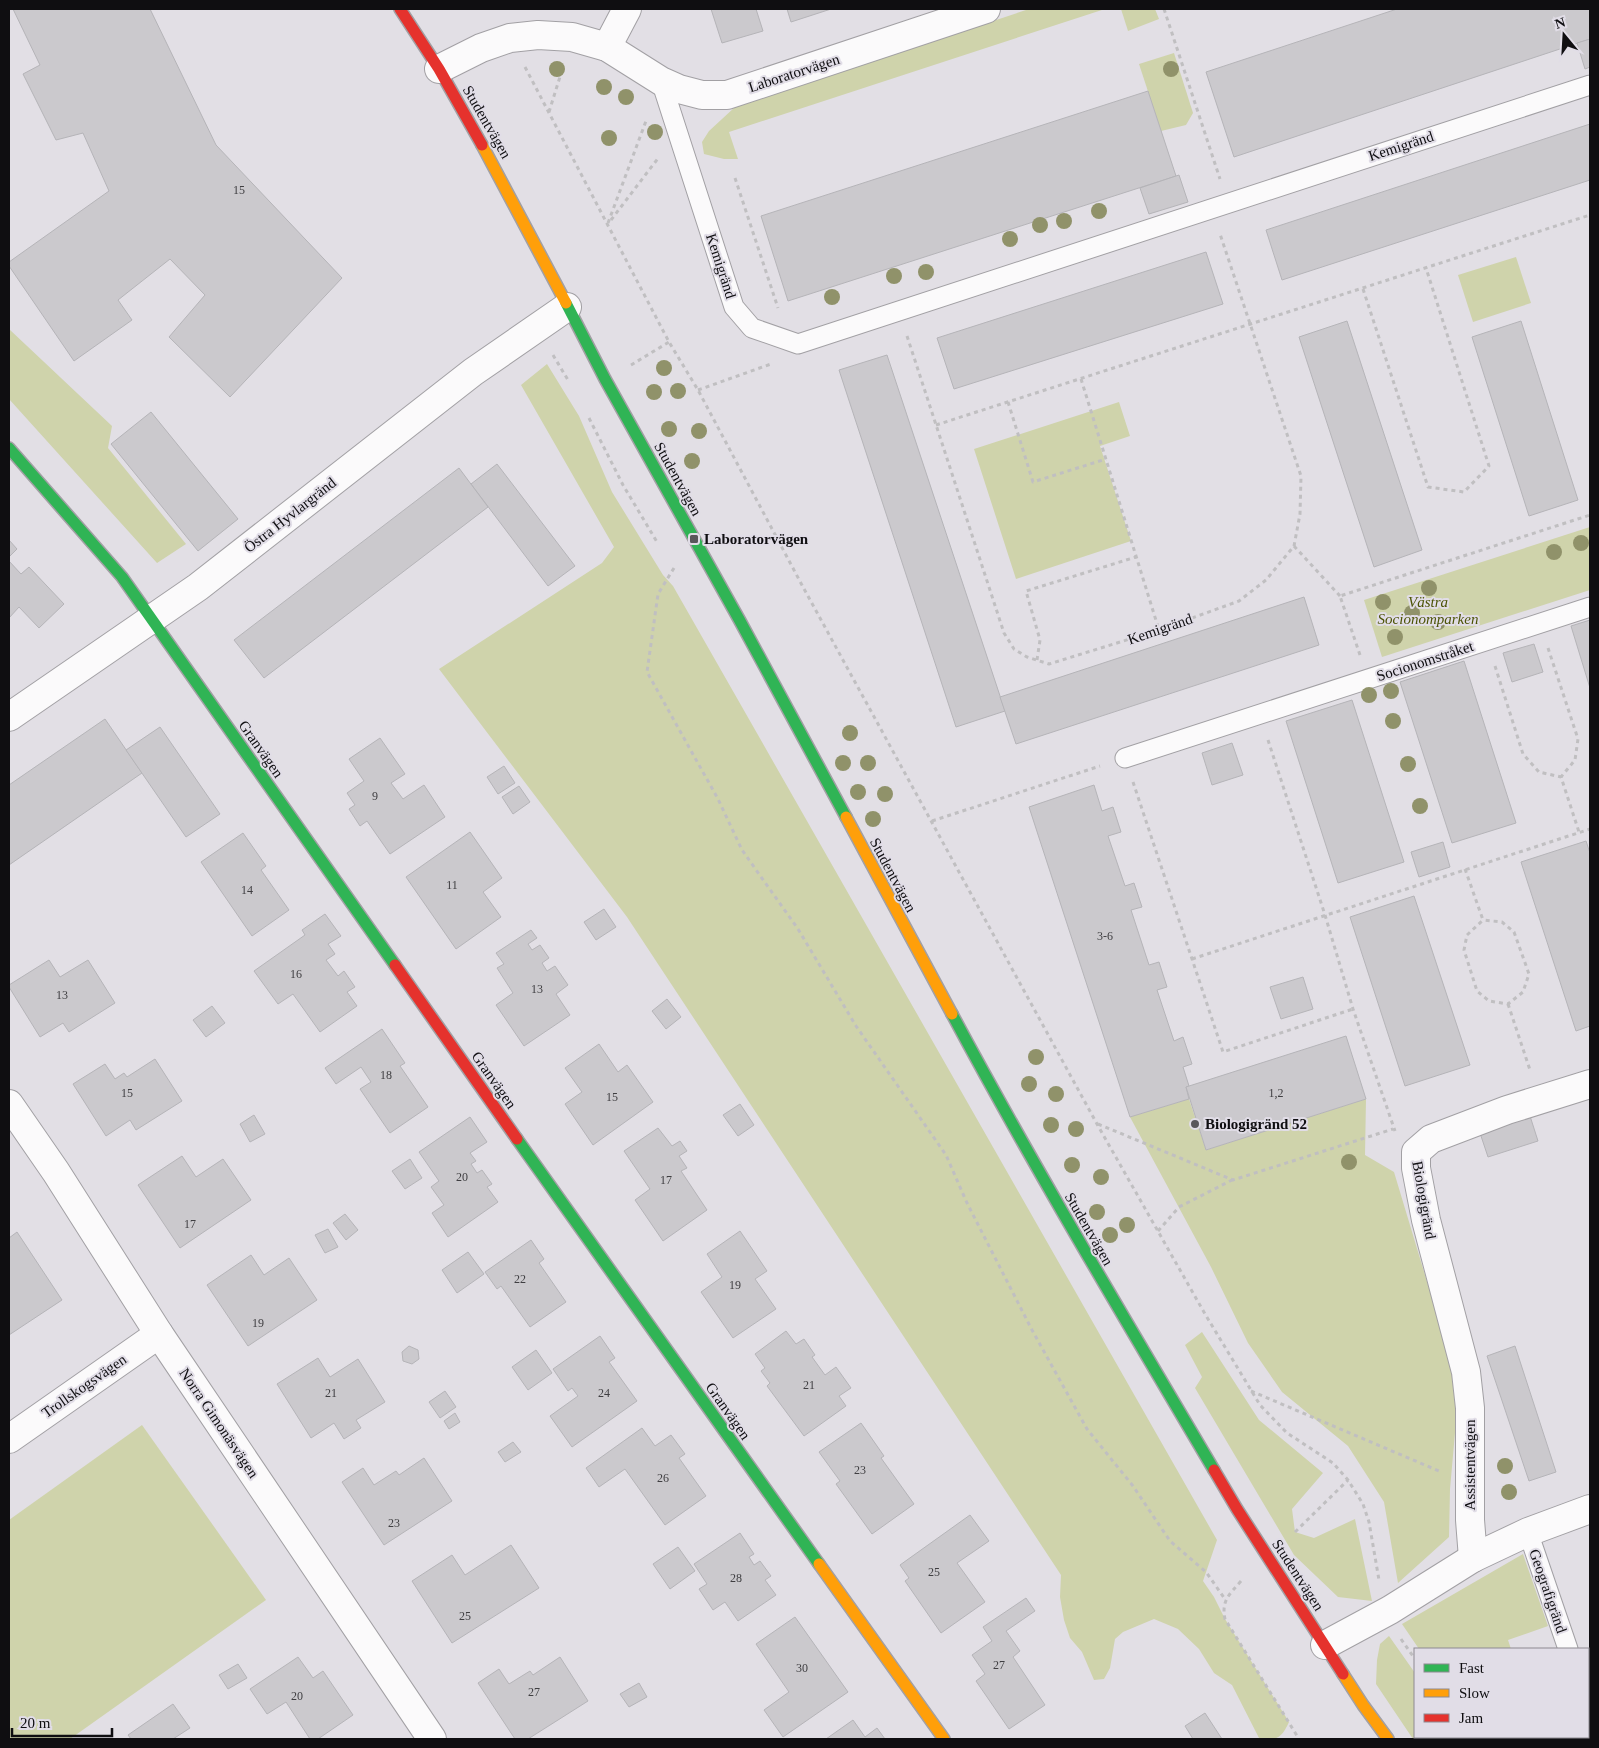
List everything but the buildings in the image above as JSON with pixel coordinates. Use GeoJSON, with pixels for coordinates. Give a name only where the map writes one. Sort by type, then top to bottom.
{"type":"FeatureCollection","features":[{"type":"Feature","properties":{"kind":"street","name":"Studentvägen"},"geometry":{"type":"LineString","coordinates":[[400,9],[439,69],[504,182],[614,396],[740,620],[986,1080],[1227,1492],[1325,1646],[1388,1739]]}},
{"type":"Feature","properties":{"kind":"street"},"geometry":{"type":"LineString","coordinates":[[608,47],[627,9]]}},
{"type":"Feature","properties":{"kind":"street","name":"Laboratorvägen"},"geometry":{"type":"LineString","coordinates":[[439,69],[481,48],[510,38],[538,36],[572,37],[608,47],[660,81],[679,89],[702,96],[727,95],[986,9]]}},
{"type":"Feature","properties":{"kind":"street","name":"Östra Hyvlargränd"},"geometry":{"type":"LineString","coordinates":[[9,717],[198,587],[473,372],[567,307]]}},
{"type":"Feature","properties":{"kind":"street","name":"Granvägen"},"geometry":{"type":"LineString","coordinates":[[9,448],[122,577],[587,1238],[944,1739]]}},
{"type":"Feature","properties":{"kind":"street","name":"Biologigränd"},"geometry":{"type":"LineString","coordinates":[[1466,1372],[1426,1220],[1416,1168],[1416,1152],[1431,1139],[1507,1110],[1590,1084]]}},
{"type":"Feature","properties":{"kind":"street","name":"Norra Gimonäsvägen"},"geometry":{"type":"LineString","coordinates":[[9,1104],[56,1172],[158,1334],[432,1739]]}},
{"type":"Feature","properties":{"kind":"street","name":"Trollskogsvägen"},"geometry":{"type":"LineString","coordinates":[[9,1439],[158,1334]]}},
{"type":"Feature","properties":{"kind":"street","name":"Assistentvägen"},"geometry":{"type":"LineString","coordinates":[[1466,1372],[1470,1408],[1470,1520],[1473,1558]]}},
{"type":"Feature","properties":{"kind":"street"},"geometry":{"type":"LineString","coordinates":[[1325,1646],[1390,1610],[1473,1558],[1528,1532],[1590,1509]]}},
{"type":"Feature","properties":{"kind":"lane","name":"Kemigränd"},"geometry":{"type":"LineString","coordinates":[[660,81],[734,307],[752,328],[798,344],[1590,85]]}},
{"type":"Feature","properties":{"kind":"lane","name":"Socionomstråket"},"geometry":{"type":"LineString","coordinates":[[1125,758],[1590,607]]}},
{"type":"Feature","properties":{"kind":"lane","name":"Geografigränd"},"geometry":{"type":"LineString","coordinates":[[1528,1532],[1568,1648]]}},
{"type":"Feature","properties":{"kind":"path"},"geometry":{"type":"LineString","coordinates":[[1164,9],[1220,206]]}},
{"type":"Feature","properties":{"kind":"path"},"geometry":{"type":"LineString","coordinates":[[549,112],[572,37]]}},
{"type":"Feature","properties":{"kind":"path"},"geometry":{"type":"LineString","coordinates":[[510,38],[669,342],[698,390],[803,586],[1098,1124],[1251,1391],[1269,1416],[1287,1433],[1333,1463],[1348,1480],[1363,1504],[1369,1522],[1379,1578]]}},
{"type":"Feature","properties":{"kind":"path"},"geometry":{"type":"LineString","coordinates":[[607,224],[660,81]]}},
{"type":"Feature","properties":{"kind":"path"},"geometry":{"type":"LineString","coordinates":[[607,224],[646,171],[678,135]]}},
{"type":"Feature","properties":{"kind":"path"},"geometry":{"type":"LineString","coordinates":[[698,390],[784,359],[798,344],[782,322],[735,178]]}},
{"type":"Feature","properties":{"kind":"path","name":"Kemigränd"},"geometry":{"type":"LineString","coordinates":[[899,312],[1004,633],[1014,649],[1049,664],[1159,630],[1239,601],[1266,580],[1294,546],[1300,514],[1301,476],[1250,325],[1220,206]]}},
{"type":"Feature","properties":{"kind":"path"},"geometry":{"type":"LineString","coordinates":[[936,425],[1590,215]]}},
{"type":"Feature","properties":{"kind":"path"},"geometry":{"type":"LineString","coordinates":[[1363,289],[1428,487],[1464,492],[1489,466],[1426,268]]}},
{"type":"Feature","properties":{"kind":"path"},"geometry":{"type":"LineString","coordinates":[[537,327],[572,387]]}},
{"type":"Feature","properties":{"kind":"path"},"geometry":{"type":"LineString","coordinates":[[629,366],[669,342]]}},
{"type":"Feature","properties":{"kind":"path"},"geometry":{"type":"LineString","coordinates":[[1081,379],[1159,630]]}},
{"type":"Feature","properties":{"kind":"path"},"geometry":{"type":"LineString","coordinates":[[1008,402],[1033,482],[1106,459]]}},
{"type":"Feature","properties":{"kind":"path"},"geometry":{"type":"LineString","coordinates":[[585,412],[623,486],[658,544]]}},
{"type":"Feature","properties":{"kind":"path"},"geometry":{"type":"LineString","coordinates":[[1340,596],[1590,515]]}},
{"type":"Feature","properties":{"kind":"path"},"geometry":{"type":"LineString","coordinates":[[1294,546],[1340,596],[1368,679]]}},
{"type":"Feature","properties":{"kind":"path"},"geometry":{"type":"LineString","coordinates":[[1037,660],[1040,640],[1026,590],[1136,556]]}},
{"type":"Feature","properties":{"kind":"path"},"geometry":{"type":"LineString","coordinates":[[669,560],[674,568],[658,594],[647,672],[718,799],[742,850],[798,929],[856,1026],[946,1155],[1032,1330],[1087,1429],[1133,1486],[1170,1541],[1206,1572],[1225,1599]]}},
{"type":"Feature","properties":{"kind":"path"},"geometry":{"type":"LineString","coordinates":[[1540,623],[1578,739],[1575,760],[1560,777]]}},
{"type":"Feature","properties":{"kind":"path"},"geometry":{"type":"LineString","coordinates":[[1488,641],[1524,754],[1539,772],[1560,777]]}},
{"type":"Feature","properties":{"kind":"path"},"geometry":{"type":"LineString","coordinates":[[1259,715],[1326,915],[1393,1129],[1416,1152]]}},
{"type":"Feature","properties":{"kind":"path"},"geometry":{"type":"LineString","coordinates":[[932,821],[1125,758],[1223,1052],[1354,1009]]}},
{"type":"Feature","properties":{"kind":"path"},"geometry":{"type":"LineString","coordinates":[[1560,777],[1579,832]]}},
{"type":"Feature","properties":{"kind":"path"},"geometry":{"type":"LineString","coordinates":[[1192,959],[1590,829]]}},
{"type":"Feature","properties":{"kind":"path"},"geometry":{"type":"LineString","coordinates":[[1465,869],[1483,920]]}},
{"type":"Feature","properties":{"kind":"path"},"geometry":{"type":"LineString","coordinates":[[1483,920],[1502,922],[1514,932],[1528,974],[1523,992],[1508,1004],[1489,1001],[1477,991],[1464,950],[1467,935],[1483,920]]}},
{"type":"Feature","properties":{"kind":"path"},"geometry":{"type":"LineString","coordinates":[[1508,1004],[1541,1100]]}},
{"type":"Feature","properties":{"kind":"path"},"geometry":{"type":"LineString","coordinates":[[1098,1124],[1233,1180]]}},
{"type":"Feature","properties":{"kind":"path"},"geometry":{"type":"LineString","coordinates":[[1158,1231],[1179,1207],[1233,1180],[1393,1129]]}},
{"type":"Feature","properties":{"kind":"path"},"geometry":{"type":"LineString","coordinates":[[1251,1391],[1470,1484]]}},
{"type":"Feature","properties":{"kind":"path"},"geometry":{"type":"LineString","coordinates":[[1294,1532],[1348,1480]]}},
{"type":"Feature","properties":{"kind":"path"},"geometry":{"type":"LineString","coordinates":[[1241,1580],[1225,1599],[1223,1609],[1225,1619],[1299,1739]]}},
{"type":"Feature","properties":{"kind":"green space"},"geometry":{"type":"Polygon","coordinates":[[[1029,9],[1105,9],[729,132],[738,159],[724,159],[704,154],[702,142],[709,131],[735,107],[1029,9]]]}},
{"type":"Feature","properties":{"kind":"green space"},"geometry":{"type":"Polygon","coordinates":[[[1121,9],[1155,9],[1159,19],[1128,31],[1121,9]]]}},
{"type":"Feature","properties":{"kind":"green space"},"geometry":{"type":"Polygon","coordinates":[[[1174,53],[1193,113],[1186,125],[1161,131],[1139,64],[1174,53]]]}},
{"type":"Feature","properties":{"kind":"green space"},"geometry":{"type":"Polygon","coordinates":[[[1516,257],[1531,303],[1473,322],[1458,275],[1516,257]]]}},
{"type":"Feature","properties":{"kind":"green space"},"geometry":{"type":"Polygon","coordinates":[[[9,329],[112,426],[108,448],[186,544],[157,563],[9,399],[9,329]]]}},
{"type":"Feature","properties":{"kind":"green space"},"geometry":{"type":"Polygon","coordinates":[[[547,364],[579,416],[612,492],[663,575],[673,586],[1217,1540],[1203,1581],[1289,1722],[1281,1735],[1275,1739],[1259,1738],[1232,1685],[1214,1673],[1199,1649],[1178,1629],[1154,1619],[1123,1632],[1115,1639],[1110,1668],[1104,1679],[1094,1680],[1082,1652],[1070,1638],[1064,1620],[1060,1597],[1061,1575],[627,917],[439,669],[602,563],[614,547],[521,385],[547,364]]]}},
{"type":"Feature","properties":{"kind":"green space"},"geometry":{"type":"Polygon","coordinates":[[[1119,402],[1130,436],[1100,446],[1131,541],[1016,579],[974,449],[1119,402]]]}},
{"type":"Feature","properties":{"kind":"green space","name":"Västra Socionomparken"},"geometry":{"type":"Polygon","coordinates":[[[1590,527],[1590,590],[1382,657],[1364,600],[1590,527]]]}},
{"type":"Feature","properties":{"kind":"green space"},"geometry":{"type":"Polygon","coordinates":[[[1189,1099],[1206,1150],[1366,1099],[1365,1155],[1394,1172],[1459,1388],[1450,1489],[1449,1537],[1398,1583],[1384,1502],[1348,1446],[1282,1392],[1248,1343],[1211,1267],[1130,1117],[1189,1099]]]}},
{"type":"Feature","properties":{"kind":"green space"},"geometry":{"type":"Polygon","coordinates":[[[1202,1332],[1259,1420],[1323,1473],[1292,1509],[1295,1532],[1314,1538],[1355,1519],[1372,1601],[1338,1597],[1294,1555],[1195,1388],[1202,1377],[1185,1345],[1202,1332]]]}},
{"type":"Feature","properties":{"kind":"green space"},"geometry":{"type":"Polygon","coordinates":[[[142,1425],[266,1600],[70,1739],[9,1739],[9,1520],[142,1425]]]}},
{"type":"Feature","properties":{"kind":"green space"},"geometry":{"type":"Polygon","coordinates":[[[1523,1554],[1548,1626],[1508,1640],[1511,1648],[1418,1648],[1402,1624],[1523,1554]]]}},
{"type":"Feature","properties":{"kind":"green space"},"geometry":{"type":"Polygon","coordinates":[[[1389,1636],[1414,1672],[1414,1738],[1462,1739],[1413,1739],[1376,1684],[1380,1644],[1389,1636]]]}},
{"type":"Feature","properties":{"kind":"green space"},"geometry":{"type":"Polygon","coordinates":[[[1589,1738],[1590,1739],[1482,1739],[1589,1738]]]}},
{"type":"Feature","properties":{"kind":"traffic: fast"},"geometry":{"type":"LineString","coordinates":[[566,303],[605,379],[740,621],[846,817]]}},
{"type":"Feature","properties":{"kind":"traffic: fast"},"geometry":{"type":"LineString","coordinates":[[9,448],[122,577],[395,965]]}},
{"type":"Feature","properties":{"kind":"traffic: fast"},"geometry":{"type":"LineString","coordinates":[[952,1014],[1048,1187],[1214,1470]]}},
{"type":"Feature","properties":{"kind":"traffic: fast"},"geometry":{"type":"LineString","coordinates":[[517,1139],[819,1564]]}},
{"type":"Feature","properties":{"kind":"traffic: slow"},"geometry":{"type":"LineString","coordinates":[[482,145],[566,303]]}},
{"type":"Feature","properties":{"kind":"traffic: slow"},"geometry":{"type":"LineString","coordinates":[[846,817],[952,1014]]}},
{"type":"Feature","properties":{"kind":"traffic: slow"},"geometry":{"type":"LineString","coordinates":[[819,1564],[944,1739]]}},
{"type":"Feature","properties":{"kind":"traffic: slow"},"geometry":{"type":"LineString","coordinates":[[1343,1674],[1388,1739]]}},
{"type":"Feature","properties":{"kind":"traffic: jam"},"geometry":{"type":"LineString","coordinates":[[400,9],[439,69],[482,145]]}},
{"type":"Feature","properties":{"kind":"traffic: jam"},"geometry":{"type":"LineString","coordinates":[[395,965],[517,1139]]}},
{"type":"Feature","properties":{"kind":"traffic: jam"},"geometry":{"type":"LineString","coordinates":[[1214,1470],[1343,1674]]}},
{"type":"Feature","properties":{"kind":"place","name":"Laboratorvägen"},"geometry":{"type":"Point","coordinates":[694,539]}},
{"type":"Feature","properties":{"kind":"place","name":"Biologigränd 52"},"geometry":{"type":"Point","coordinates":[1195,1124]}}]}
